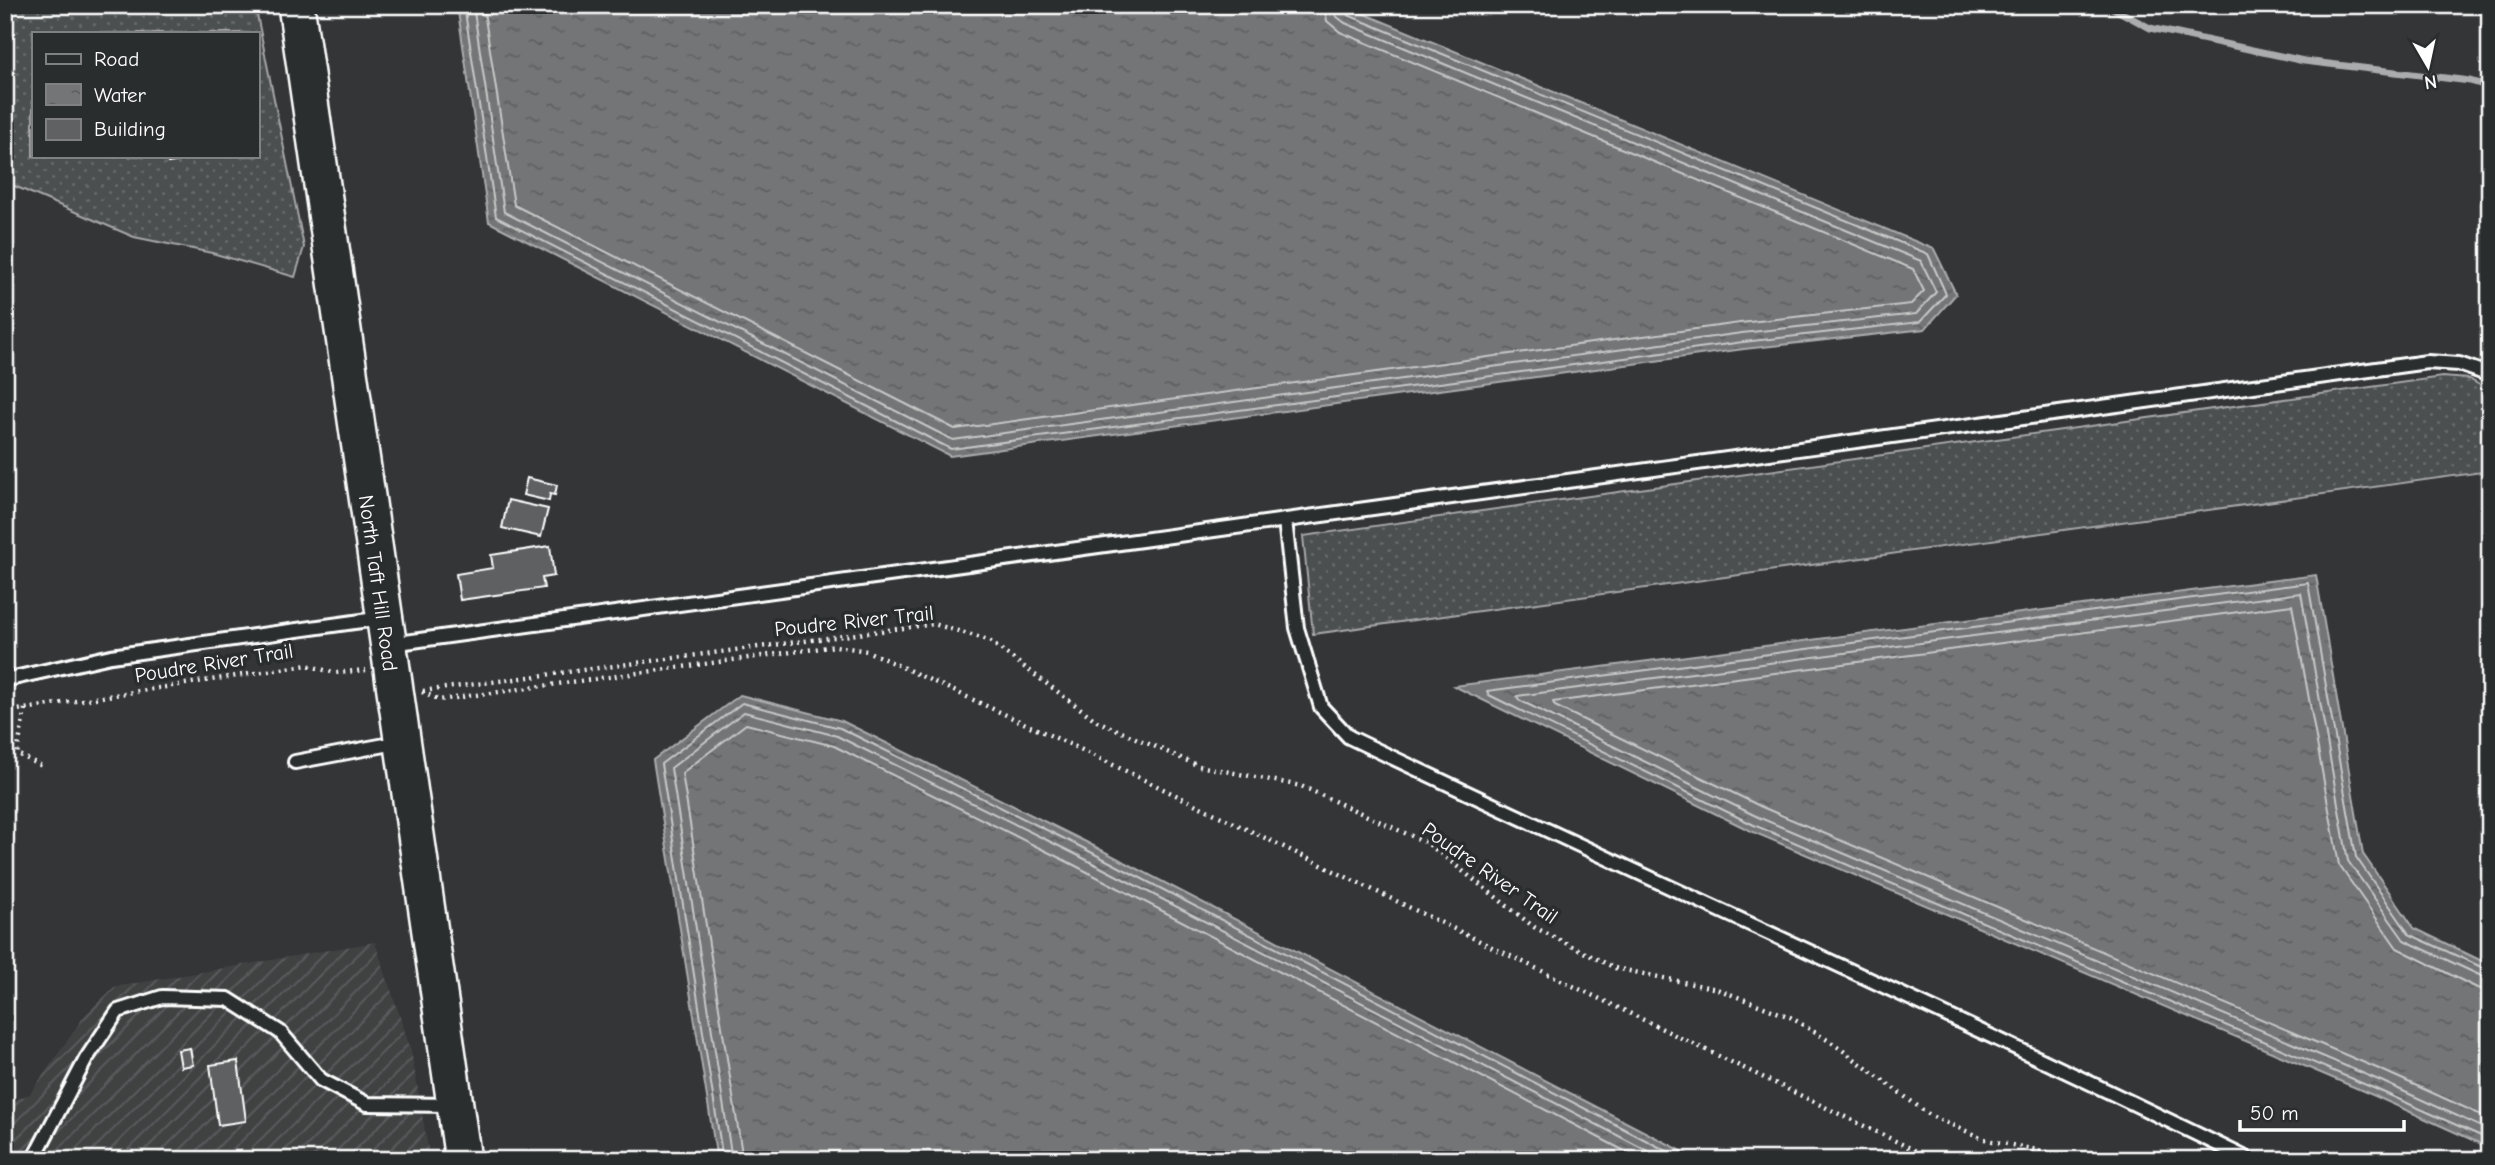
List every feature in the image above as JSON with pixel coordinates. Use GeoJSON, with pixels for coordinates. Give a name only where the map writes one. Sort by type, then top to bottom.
{"type":"FeatureCollection","features":[{"type":"Feature","properties":{"kind":"main road","name":"North Taft Hill Road"},"geometry":{"type":"LineString","coordinates":[[296,5],[385,631],[406,685],[401,742],[463,1160]]}},
{"type":"Feature","properties":{"kind":"lane"},"geometry":{"type":"LineString","coordinates":[[5,680],[111,656],[385,631],[1285,520],[2427,362],[2459,364],[2490,375]]}},
{"type":"Feature","properties":{"kind":"lane"},"geometry":{"type":"LineString","coordinates":[[1285,520],[1297,628],[1321,707],[1349,737],[1600,856],[2046,1060],[2250,1160]]}},
{"type":"Feature","properties":{"kind":"lane"},"geometry":{"type":"LineString","coordinates":[[295,762],[401,742]]}},
{"type":"Feature","properties":{"kind":"lane"},"geometry":{"type":"LineString","coordinates":[[33,1160],[86,1059],[118,1011],[162,997],[228,999],[280,1031],[321,1080],[368,1104],[456,1105]]}},
{"type":"Feature","properties":{"kind":"path","name":"Poudre River Trail"},"geometry":{"type":"LineString","coordinates":[[5,712],[307,665],[335,673],[368,670],[406,685],[934,624],[988,640],[1097,722],[1199,766],[1301,786],[1427,843],[1534,926],[1615,968],[1717,989],[1790,1017],[1834,1044],[1931,1116],[1987,1140],[2087,1160]]}},
{"type":"Feature","properties":{"kind":"path"},"geometry":{"type":"LineString","coordinates":[[406,685],[440,700],[836,646],[867,651],[1080,749],[1935,1160]]}},
{"type":"Feature","properties":{"kind":"path"},"geometry":{"type":"LineString","coordinates":[[25,709],[17,754],[44,767]]}},
{"type":"Feature","properties":{"kind":"shaded area"},"geometry":{"type":"Polygon","coordinates":[[[5,5],[255,5],[304,247],[295,277],[212,253],[134,237],[5,182],[5,5]]]}},
{"type":"Feature","properties":{"kind":"shaded area"},"geometry":{"type":"Polygon","coordinates":[[[2442,377],[2469,379],[2490,391],[2490,471],[1313,634],[1303,536],[2442,377]]]}},
{"type":"Feature","properties":{"kind":"shaded area"},"geometry":{"type":"Polygon","coordinates":[[[375,942],[411,1050],[430,1160],[5,1160],[5,1104],[30,1094],[85,1015],[114,987],[375,942]]]}},
{"type":"Feature","properties":{"kind":"water"},"geometry":{"type":"Polygon","coordinates":[[[457,5],[1343,5],[1934,249],[1956,294],[1925,329],[1744,349],[950,456],[489,222],[457,5]]]}},
{"type":"Feature","properties":{"kind":"water"},"geometry":{"type":"Polygon","coordinates":[[[2316,575],[2363,854],[2414,928],[2490,965],[2490,1148],[2375,1096],[1751,831],[1454,686],[2316,575]]]}},
{"type":"Feature","properties":{"kind":"water"},"geometry":{"type":"Polygon","coordinates":[[[740,695],[842,721],[1084,841],[1699,1160],[717,1160],[653,760],[740,695]]]}},
{"type":"Feature","properties":{"kind":"building"},"geometry":{"type":"Polygon","coordinates":[[[167,158],[193,158],[193,159],[168,163],[167,158]]]}},
{"type":"Feature","properties":{"kind":"building"},"geometry":{"type":"Polygon","coordinates":[[[527,478],[557,485],[555,495],[550,494],[549,501],[523,495],[527,478]]]}},
{"type":"Feature","properties":{"kind":"building"},"geometry":{"type":"Polygon","coordinates":[[[508,500],[548,509],[541,537],[502,528],[508,500]]]}},
{"type":"Feature","properties":{"kind":"building"},"geometry":{"type":"Polygon","coordinates":[[[550,546],[554,576],[542,578],[544,588],[460,600],[456,574],[493,568],[491,555],[550,546]]]}},
{"type":"Feature","properties":{"kind":"building"},"geometry":{"type":"Polygon","coordinates":[[[190,1048],[193,1065],[181,1067],[178,1050],[190,1048]]]}},
{"type":"Feature","properties":{"kind":"building"},"geometry":{"type":"Polygon","coordinates":[[[238,1061],[246,1121],[218,1125],[210,1065],[238,1061]]]}},
{"type":"Feature","properties":{"kind":"waterway"},"geometry":{"type":"LineString","coordinates":[[2107,5],[2150,28],[2304,61],[2470,81],[2490,87]]}}]}
